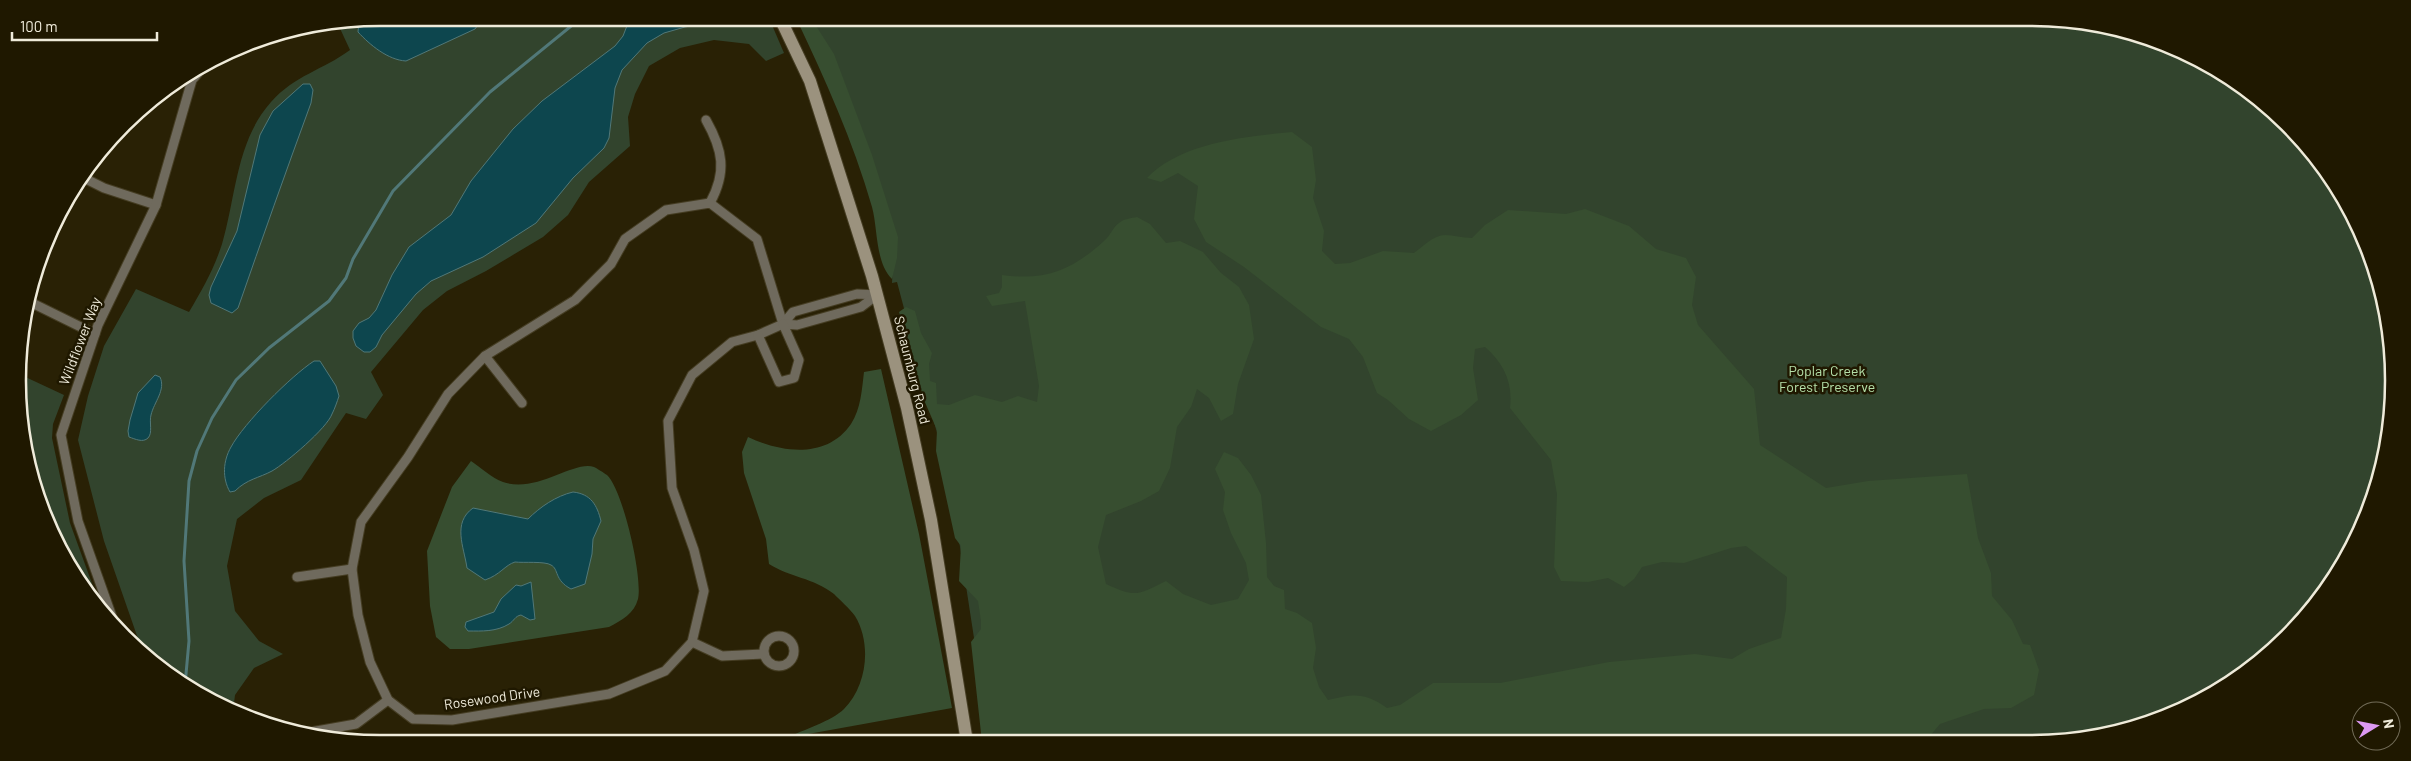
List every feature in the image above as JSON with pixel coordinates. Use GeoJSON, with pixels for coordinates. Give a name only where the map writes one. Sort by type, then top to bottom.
{"type":"FeatureCollection","features":[{"type":"Feature","properties":{"kind":"main road","name":"Schaumburg Road"},"geometry":{"type":"LineString","coordinates":[[784,26],[810,82],[877,295],[907,408],[931,520],[966,735]]}},
{"type":"Feature","properties":{"kind":"street","name":"Wildflower Way"},"geometry":{"type":"LineString","coordinates":[[109,608],[78,521],[61,435],[95,334],[156,205],[192,81]]}},
{"type":"Feature","properties":{"kind":"street"},"geometry":{"type":"LineString","coordinates":[[706,120],[717,140],[722,160],[719,188],[710,203],[757,239],[784,324],[799,360],[794,378],[779,382],[758,335]]}},
{"type":"Feature","properties":{"kind":"street"},"geometry":{"type":"LineString","coordinates":[[89,180],[104,188],[156,205]]}},
{"type":"Feature","properties":{"kind":"street","name":"Rosewood Drive"},"geometry":{"type":"LineString","coordinates":[[710,203],[666,210],[625,239],[611,264],[575,300],[485,356],[448,394],[408,457],[362,522],[352,569],[358,615],[370,662],[388,700],[413,719],[452,720],[609,694],[665,671],[692,642],[704,591],[694,550],[672,488],[668,421],[692,375],[732,342],[758,335],[784,324],[797,325],[861,307],[877,295]]}},
{"type":"Feature","properties":{"kind":"street","name":"Rosewood Drive"},"geometry":{"type":"LineString","coordinates":[[784,324],[793,312],[857,294],[877,295]]}},
{"type":"Feature","properties":{"kind":"street"},"geometry":{"type":"LineString","coordinates":[[35,304],[95,334]]}},
{"type":"Feature","properties":{"kind":"street"},"geometry":{"type":"LineString","coordinates":[[485,356],[522,403]]}},
{"type":"Feature","properties":{"kind":"street"},"geometry":{"type":"LineString","coordinates":[[297,577],[352,569]]}},
{"type":"Feature","properties":{"kind":"street"},"geometry":{"type":"LineString","coordinates":[[692,642],[722,656],[763,654]]}},
{"type":"Feature","properties":{"kind":"street"},"geometry":{"type":"LineString","coordinates":[[322,730],[356,724],[388,700]]}},
{"type":"Feature","properties":{"kind":"green space"},"geometry":{"type":"Polygon","coordinates":[[[380,26],[772,26],[784,53],[766,61],[749,44],[714,40],[680,48],[649,66],[635,94],[628,117],[630,146],[589,182],[568,215],[543,237],[486,271],[447,291],[423,310],[371,372],[383,395],[366,419],[346,413],[301,480],[264,498],[237,519],[227,566],[235,611],[259,641],[283,654],[254,668],[235,695],[234,703],[184,675],[165,662],[138,638],[104,541],[78,440],[88,396],[104,346],[136,289],[189,312],[219,253],[244,152],[259,117],[271,102],[290,85],[350,50],[340,28],[380,26]]]}},
{"type":"Feature","properties":{"kind":"green space"},"geometry":{"type":"Polygon","coordinates":[[[800,26],[816,26],[834,54],[872,155],[898,237],[897,258],[892,279],[880,255],[872,207],[856,158],[828,87],[800,26]]]}},
{"type":"Feature","properties":{"kind":"green space","name":"Poplar Creek Forest Preserve"},"geometry":{"type":"Polygon","coordinates":[[[805,26],[2030,26],[2077,29],[2100,33],[2122,38],[2166,53],[2208,74],[2227,86],[2246,99],[2281,130],[2312,165],[2325,184],[2337,203],[2358,245],[2373,289],[2378,311],[2382,334],[2385,380],[2382,427],[2378,450],[2373,472],[2358,516],[2337,558],[2312,596],[2281,631],[2246,662],[2208,687],[2166,708],[2122,723],[2100,728],[2077,732],[2030,735],[989,735],[950,482],[897,282],[892,283],[891,262],[886,241],[847,132],[805,26]]]}},
{"type":"Feature","properties":{"kind":"green space"},"geometry":{"type":"Polygon","coordinates":[[[1292,132],[1312,147],[1316,180],[1313,198],[1324,231],[1322,251],[1335,264],[1350,263],[1383,251],[1414,253],[1428,242],[1441,236],[1472,238],[1485,225],[1508,210],[1566,214],[1585,209],[1629,226],[1656,249],[1686,258],[1696,277],[1692,305],[1698,325],[1754,389],[1760,445],[1826,488],[1868,481],[1967,474],[1978,538],[1991,573],[1992,596],[2012,620],[2023,644],[2030,645],[2039,670],[2034,695],[2011,708],[1984,709],[1940,724],[1931,735],[981,735],[971,642],[981,629],[978,601],[959,581],[961,546],[955,538],[936,451],[937,430],[924,400],[899,312],[906,307],[915,311],[921,333],[932,353],[929,364],[930,381],[936,383],[937,404],[949,405],[975,395],[1002,402],[1018,396],[1037,402],[1039,386],[1025,301],[992,306],[986,296],[999,293],[1002,287],[1002,275],[1045,275],[1069,266],[1104,241],[1121,222],[1137,217],[1150,224],[1166,243],[1180,241],[1203,252],[1221,273],[1239,287],[1249,305],[1254,339],[1238,384],[1233,414],[1221,421],[1209,398],[1197,389],[1191,407],[1177,427],[1170,468],[1159,491],[1141,501],[1106,515],[1098,547],[1106,584],[1124,591],[1137,593],[1166,581],[1183,594],[1211,605],[1238,599],[1249,580],[1246,563],[1231,533],[1223,510],[1225,492],[1215,469],[1224,452],[1238,458],[1251,475],[1261,495],[1267,577],[1274,586],[1284,590],[1285,609],[1297,613],[1312,623],[1316,648],[1313,668],[1319,687],[1328,700],[1345,696],[1359,696],[1372,699],[1387,708],[1400,705],[1433,683],[1500,683],[1609,662],[1695,654],[1732,659],[1749,649],[1781,638],[1786,609],[1787,577],[1746,546],[1731,548],[1684,563],[1662,562],[1642,567],[1634,579],[1624,587],[1608,578],[1588,582],[1561,581],[1554,567],[1557,494],[1551,460],[1510,408],[1510,390],[1506,374],[1492,353],[1485,347],[1475,349],[1473,368],[1478,400],[1461,415],[1431,431],[1409,419],[1388,400],[1377,393],[1363,357],[1349,339],[1321,327],[1244,267],[1206,242],[1194,219],[1198,186],[1178,173],[1161,182],[1147,178],[1161,166],[1195,149],[1215,143],[1292,132]]]}},
{"type":"Feature","properties":{"kind":"green space"},"geometry":{"type":"Polygon","coordinates":[[[881,369],[919,534],[952,708],[803,735],[793,735],[839,713],[852,700],[862,677],[865,652],[864,639],[855,616],[834,594],[818,584],[769,564],[766,539],[744,473],[742,452],[748,437],[775,447],[789,449],[817,448],[830,443],[851,424],[857,412],[864,372],[881,369]]]}},
{"type":"Feature","properties":{"kind":"green space"},"geometry":{"type":"Polygon","coordinates":[[[26,377],[64,395],[53,424],[52,438],[70,523],[94,588],[63,537],[45,494],[38,472],[29,427],[26,377]]]}},
{"type":"Feature","properties":{"kind":"green space"},"geometry":{"type":"Polygon","coordinates":[[[471,461],[499,480],[516,485],[541,481],[586,466],[594,467],[607,475],[619,498],[635,554],[639,588],[638,599],[634,609],[623,619],[609,627],[469,649],[450,649],[436,637],[430,606],[427,551],[452,487],[471,461]]]}},
{"type":"Feature","properties":{"kind":"water"},"geometry":{"type":"Polygon","coordinates":[[[477,26],[475,29],[406,61],[386,55],[358,32],[358,27],[477,26]]]}},
{"type":"Feature","properties":{"kind":"water"},"geometry":{"type":"Polygon","coordinates":[[[627,26],[690,26],[664,33],[647,43],[622,70],[615,88],[609,138],[604,148],[573,178],[536,223],[483,257],[431,281],[416,294],[382,335],[376,347],[370,352],[364,352],[356,346],[353,331],[359,323],[369,318],[376,310],[392,275],[409,247],[451,215],[471,181],[513,129],[542,101],[615,46],[623,36],[627,26]]]}},
{"type":"Feature","properties":{"kind":"water"},"geometry":{"type":"Polygon","coordinates":[[[303,84],[310,84],[313,90],[311,103],[238,308],[232,313],[211,303],[209,295],[211,287],[237,231],[260,135],[273,111],[303,84]]]}},
{"type":"Feature","properties":{"kind":"water"},"geometry":{"type":"Polygon","coordinates":[[[314,361],[320,361],[336,386],[339,396],[329,420],[305,445],[278,467],[230,492],[227,487],[225,464],[228,452],[237,437],[293,377],[314,361]]]}},
{"type":"Feature","properties":{"kind":"water"},"geometry":{"type":"Polygon","coordinates":[[[155,375],[160,377],[162,387],[152,410],[151,430],[148,438],[136,440],[129,437],[130,420],[138,393],[155,375]]]}},
{"type":"Feature","properties":{"kind":"water"},"geometry":{"type":"Polygon","coordinates":[[[573,492],[584,495],[592,501],[601,521],[593,539],[592,554],[585,584],[571,589],[559,579],[553,567],[544,563],[515,562],[508,565],[495,576],[485,580],[467,568],[461,528],[467,514],[473,508],[528,519],[560,496],[573,492]]]}},
{"type":"Feature","properties":{"kind":"water"},"geometry":{"type":"Polygon","coordinates":[[[531,582],[535,619],[530,620],[521,615],[517,616],[504,627],[489,631],[468,631],[465,627],[466,622],[494,612],[501,599],[516,585],[521,586],[531,582]]]}},
{"type":"Feature","properties":{"kind":"waterway"},"geometry":{"type":"LineString","coordinates":[[186,676],[189,641],[184,561],[189,481],[197,451],[212,418],[236,380],[269,348],[329,301],[346,278],[353,259],[393,191],[490,92],[571,26]]}}]}
